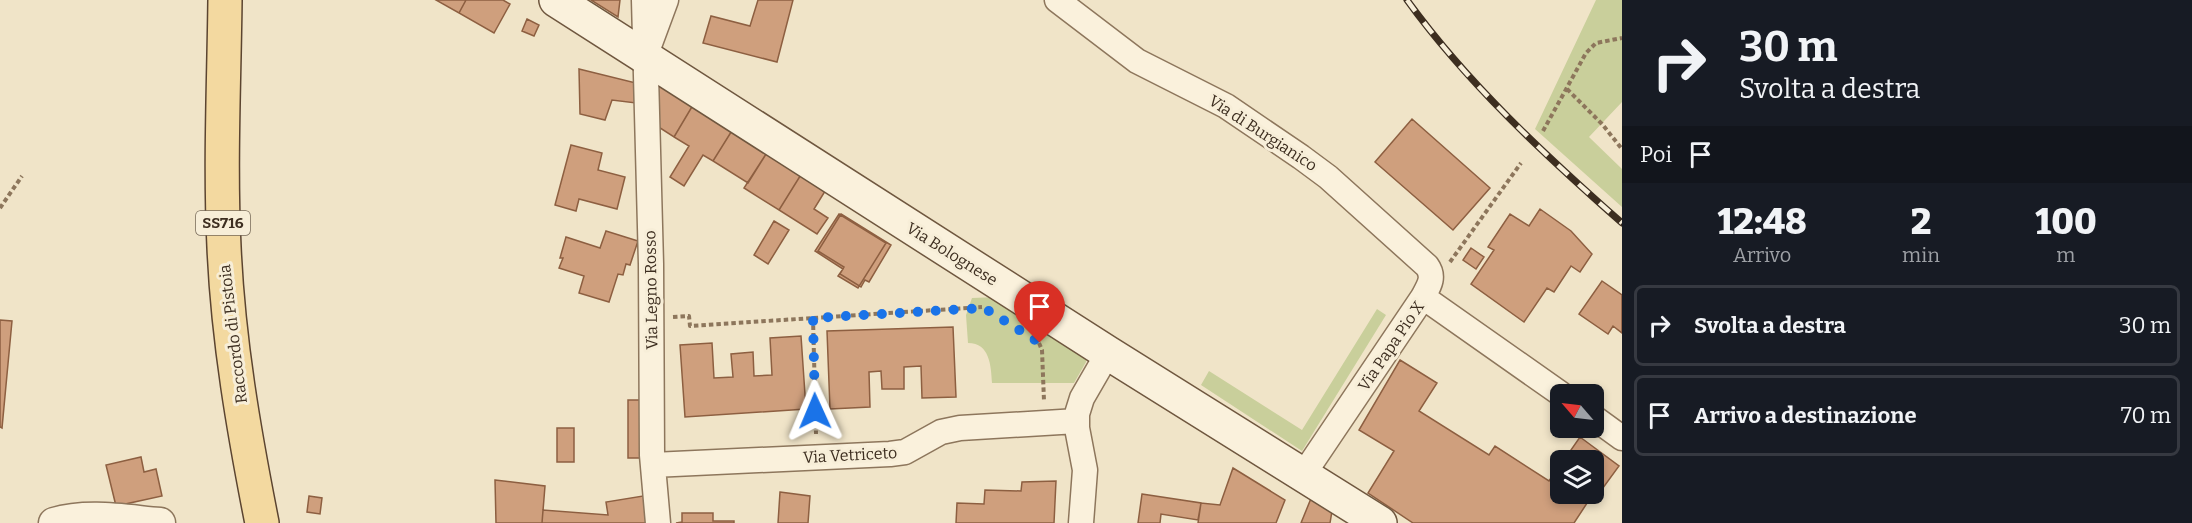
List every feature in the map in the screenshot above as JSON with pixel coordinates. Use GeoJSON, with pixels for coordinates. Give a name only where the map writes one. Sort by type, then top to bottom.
{"type":"FeatureCollection","features":[{"type":"Feature","properties":{"kind":"main road","name":"Raccordo di Pistoia"},"geometry":{"type":"LineString","coordinates":[[225,0],[224,246],[231,333],[247,444],[262,523]]}},
{"type":"Feature","properties":{"kind":"main road","name":"Via Bolognese"},"geometry":{"type":"LineString","coordinates":[[556,0],[1108,353],[1380,523]]}},
{"type":"Feature","properties":{"kind":"street","name":"Via Legno Rosso"},"geometry":{"type":"LineString","coordinates":[[644,0],[653,465],[658,523]]}},
{"type":"Feature","properties":{"kind":"street"},"geometry":{"type":"LineString","coordinates":[[645,56],[666,0]]}},
{"type":"Feature","properties":{"kind":"street","name":"Via di Burgianico"},"geometry":{"type":"LineString","coordinates":[[1057,0],[1137,61],[1226,106],[1314,166],[1423,260],[1430,269],[1427,288]]}},
{"type":"Feature","properties":{"kind":"street","name":"Via Papa Pio X"},"geometry":{"type":"LineString","coordinates":[[1304,475],[1427,288],[1550,385]]}},
{"type":"Feature","properties":{"kind":"street"},"geometry":{"type":"LineString","coordinates":[[1081,523],[1085,470],[1077,421],[1082,398],[1108,353]]}},
{"type":"Feature","properties":{"kind":"street","name":"Via Vetriceto"},"geometry":{"type":"LineString","coordinates":[[653,465],[898,453],[915,447],[940,432],[960,428],[1077,421]]}},
{"type":"Feature","properties":{"kind":"street"},"geometry":{"type":"LineString","coordinates":[[1604,425],[1622,438]]}},
{"type":"Feature","properties":{"kind":"street"},"geometry":{"type":"LineString","coordinates":[[54,523],[89,518],[160,523]]}},
{"type":"Feature","properties":{"kind":"path"},"geometry":{"type":"LineString","coordinates":[[1543,131],[1591,48],[1602,41],[1622,38]]}},
{"type":"Feature","properties":{"kind":"path"},"geometry":{"type":"LineString","coordinates":[[1567,89],[1602,124],[1622,149]]}},
{"type":"Feature","properties":{"kind":"path"},"geometry":{"type":"LineString","coordinates":[[1427,288],[1446,267],[1521,163]]}},
{"type":"Feature","properties":{"kind":"path"},"geometry":{"type":"LineString","coordinates":[[0,208],[22,176]]}},
{"type":"Feature","properties":{"kind":"path"},"geometry":{"type":"LineString","coordinates":[[651,318],[689,316],[690,326],[980,307],[989,309]]}},
{"type":"Feature","properties":{"kind":"path"},"geometry":{"type":"LineString","coordinates":[[813,318],[816,458]]}},
{"type":"Feature","properties":{"kind":"path"},"geometry":{"type":"LineString","coordinates":[[1039,342],[1042,350],[1046,423]]}},
{"type":"Feature","properties":{"kind":"green space"},"geometry":{"type":"Polygon","coordinates":[[[1596,0],[1622,0],[1622,102],[1589,137],[1622,169],[1622,207],[1535,129],[1596,0]]]}},
{"type":"Feature","properties":{"kind":"green space"},"geometry":{"type":"Polygon","coordinates":[[[997,297],[1086,358],[1074,383],[992,383],[990,363],[985,351],[975,344],[968,343],[966,315],[972,298],[997,297]]]}},
{"type":"Feature","properties":{"kind":"green space"},"geometry":{"type":"Polygon","coordinates":[[[1377,309],[1386,315],[1302,451],[1201,385],[1209,371],[1302,430],[1377,309]]]}},
{"type":"Feature","properties":{"kind":"building"},"geometry":{"type":"Polygon","coordinates":[[[436,0],[466,0],[459,13],[436,0]]]}},
{"type":"Feature","properties":{"kind":"building"},"geometry":{"type":"Polygon","coordinates":[[[466,0],[503,0],[510,4],[494,33],[459,13],[466,0]]]}},
{"type":"Feature","properties":{"kind":"building"},"geometry":{"type":"Polygon","coordinates":[[[591,0],[620,0],[618,17],[591,0]]]}},
{"type":"Feature","properties":{"kind":"building"},"geometry":{"type":"Polygon","coordinates":[[[758,0],[793,0],[777,62],[703,43],[711,16],[750,26],[758,0]]]}},
{"type":"Feature","properties":{"kind":"building"},"geometry":{"type":"Polygon","coordinates":[[[527,19],[539,25],[534,36],[522,31],[527,19]]]}},
{"type":"Feature","properties":{"kind":"building"},"geometry":{"type":"Polygon","coordinates":[[[579,69],[640,84],[636,103],[612,100],[605,120],[580,114],[579,69]]]}},
{"type":"Feature","properties":{"kind":"building"},"geometry":{"type":"Polygon","coordinates":[[[655,81],[693,105],[674,137],[654,124],[655,81]]]}},
{"type":"Feature","properties":{"kind":"building"},"geometry":{"type":"Polygon","coordinates":[[[693,105],[733,129],[713,161],[703,155],[684,186],[670,177],[689,146],[674,137],[693,105]]]}},
{"type":"Feature","properties":{"kind":"building"},"geometry":{"type":"Polygon","coordinates":[[[1412,119],[1490,188],[1453,230],[1375,162],[1412,119]]]}},
{"type":"Feature","properties":{"kind":"building"},"geometry":{"type":"Polygon","coordinates":[[[733,129],[768,151],[748,183],[713,161],[733,129]]]}},
{"type":"Feature","properties":{"kind":"building"},"geometry":{"type":"Polygon","coordinates":[[[571,145],[602,153],[598,170],[625,177],[617,209],[579,199],[576,211],[555,205],[571,145]]]}},
{"type":"Feature","properties":{"kind":"building"},"geometry":{"type":"Polygon","coordinates":[[[768,151],[802,173],[779,210],[744,188],[768,151]]]}},
{"type":"Feature","properties":{"kind":"building"},"geometry":{"type":"Polygon","coordinates":[[[802,173],[827,188],[814,209],[828,218],[817,234],[779,210],[802,173]]]}},
{"type":"Feature","properties":{"kind":"building"},"geometry":{"type":"Polygon","coordinates":[[[1540,209],[1571,231],[1592,254],[1580,272],[1571,266],[1554,292],[1547,288],[1524,322],[1471,284],[1494,250],[1488,247],[1510,214],[1529,226],[1540,209]]]}},
{"type":"Feature","properties":{"kind":"building"},"geometry":{"type":"Polygon","coordinates":[[[839,214],[886,243],[858,288],[838,276],[843,269],[815,251],[839,214]]]}},
{"type":"Feature","properties":{"kind":"building"},"geometry":{"type":"Polygon","coordinates":[[[841,214],[891,245],[869,282],[865,280],[861,287],[840,274],[844,267],[818,251],[841,214]]]}},
{"type":"Feature","properties":{"kind":"building"},"geometry":{"type":"Polygon","coordinates":[[[774,221],[789,230],[768,264],[754,255],[774,221]]]}},
{"type":"Feature","properties":{"kind":"building"},"geometry":{"type":"Polygon","coordinates":[[[606,231],[638,241],[630,265],[626,264],[623,275],[618,274],[609,302],[579,293],[584,276],[559,268],[566,237],[600,248],[606,231]]]}},
{"type":"Feature","properties":{"kind":"building"},"geometry":{"type":"Polygon","coordinates":[[[1471,248],[1484,257],[1476,269],[1463,260],[1471,248]]]}},
{"type":"Feature","properties":{"kind":"building"},"geometry":{"type":"Polygon","coordinates":[[[1602,281],[1622,295],[1622,333],[1613,326],[1608,334],[1579,314],[1602,281]]]}},
{"type":"Feature","properties":{"kind":"building"},"geometry":{"type":"Polygon","coordinates":[[[0,320],[12,321],[2,428],[0,427],[0,320]]]}},
{"type":"Feature","properties":{"kind":"building"},"geometry":{"type":"Polygon","coordinates":[[[953,327],[956,397],[922,398],[921,366],[904,367],[904,389],[882,389],[881,371],[869,372],[870,407],[830,409],[827,331],[953,327]]]}},
{"type":"Feature","properties":{"kind":"building"},"geometry":{"type":"Polygon","coordinates":[[[801,336],[806,409],[685,417],[680,345],[712,343],[714,378],[733,377],[731,354],[753,352],[754,376],[772,375],[770,338],[801,336]]]}},
{"type":"Feature","properties":{"kind":"building"},"geometry":{"type":"Polygon","coordinates":[[[1400,360],[1437,383],[1419,411],[1489,455],[1495,446],[1550,480],[1550,504],[1586,504],[1574,523],[1413,523],[1368,493],[1394,451],[1359,430],[1400,360]]]}},
{"type":"Feature","properties":{"kind":"building"},"geometry":{"type":"Polygon","coordinates":[[[628,400],[646,400],[646,458],[628,458],[628,400]]]}},
{"type":"Feature","properties":{"kind":"building"},"geometry":{"type":"Polygon","coordinates":[[[557,428],[574,428],[574,462],[557,462],[557,428]]]}},
{"type":"Feature","properties":{"kind":"building"},"geometry":{"type":"Polygon","coordinates":[[[1581,438],[1597,450],[1571,450],[1581,438]]]}},
{"type":"Feature","properties":{"kind":"building"},"geometry":{"type":"Polygon","coordinates":[[[1604,455],[1619,466],[1604,487],[1604,455]]]}},
{"type":"Feature","properties":{"kind":"building"},"geometry":{"type":"Polygon","coordinates":[[[141,457],[144,472],[156,469],[162,496],[116,506],[106,465],[141,457]]]}},
{"type":"Feature","properties":{"kind":"building"},"geometry":{"type":"Polygon","coordinates":[[[1233,468],[1285,500],[1276,523],[1198,523],[1201,503],[1220,505],[1233,468]]]}},
{"type":"Feature","properties":{"kind":"building"},"geometry":{"type":"Polygon","coordinates":[[[495,480],[545,486],[542,523],[496,523],[495,480]]]}},
{"type":"Feature","properties":{"kind":"building"},"geometry":{"type":"Polygon","coordinates":[[[1056,481],[1054,523],[956,523],[957,503],[984,504],[985,490],[1021,491],[1022,482],[1056,481]]]}},
{"type":"Feature","properties":{"kind":"building"},"geometry":{"type":"Polygon","coordinates":[[[780,492],[810,496],[808,523],[778,523],[780,492]]]}},
{"type":"Feature","properties":{"kind":"building"},"geometry":{"type":"Polygon","coordinates":[[[1142,494],[1201,503],[1198,520],[1161,514],[1160,523],[1138,523],[1142,494]]]}},
{"type":"Feature","properties":{"kind":"building"},"geometry":{"type":"Polygon","coordinates":[[[649,495],[654,523],[542,523],[543,510],[608,515],[606,502],[649,495]]]}},
{"type":"Feature","properties":{"kind":"building"},"geometry":{"type":"Polygon","coordinates":[[[309,496],[322,498],[320,514],[307,512],[309,496]]]}},
{"type":"Feature","properties":{"kind":"building"},"geometry":{"type":"Polygon","coordinates":[[[1312,496],[1332,511],[1330,523],[1301,523],[1312,496]]]}},
{"type":"Feature","properties":{"kind":"building"},"geometry":{"type":"Polygon","coordinates":[[[682,513],[713,513],[713,521],[734,521],[734,523],[676,523],[682,522],[682,513]]]}},
{"type":"Feature","properties":{"kind":"railway"},"geometry":{"type":"LineString","coordinates":[[1407,0],[1430,31],[1481,89],[1564,171],[1622,223]]}},
{"type":"Feature","properties":{"kind":"route"},"geometry":{"type":"LineString","coordinates":[[815,411],[813,318],[980,307],[989,309],[1040,343]]}}]}
